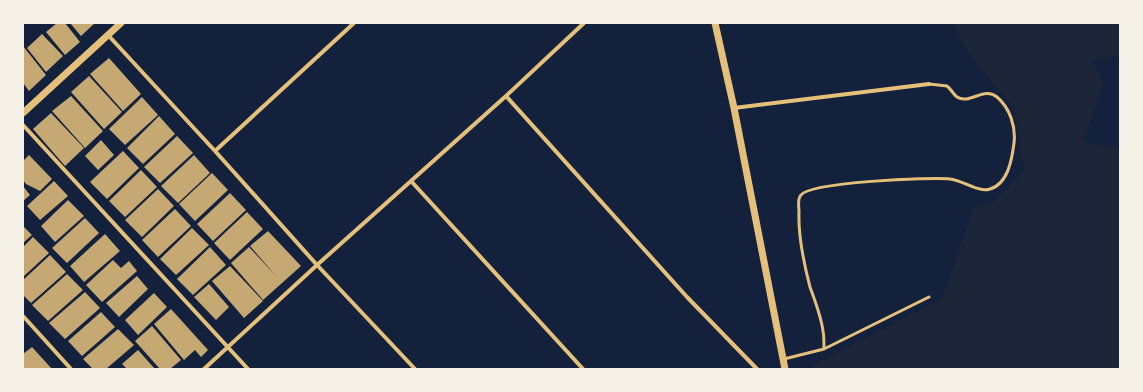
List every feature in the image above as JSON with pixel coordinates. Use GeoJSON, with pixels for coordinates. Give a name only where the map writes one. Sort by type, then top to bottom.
{"type":"FeatureCollection","features":[{"type":"Feature","properties":{"kind":"street"},"geometry":{"type":"LineString","coordinates":[[23,113],[122,23]]}},
{"type":"Feature","properties":{"kind":"street"},"geometry":{"type":"LineString","coordinates":[[215,151],[354,23]]}},
{"type":"Feature","properties":{"kind":"street"},"geometry":{"type":"LineString","coordinates":[[204,369],[316,265],[506,96],[584,23]]}},
{"type":"Feature","properties":{"kind":"street"},"geometry":{"type":"LineString","coordinates":[[715,23],[734,108],[785,369]]}},
{"type":"Feature","properties":{"kind":"street"},"geometry":{"type":"LineString","coordinates":[[108,35],[215,151],[316,265],[415,369]]}},
{"type":"Feature","properties":{"kind":"street"},"geometry":{"type":"LineString","coordinates":[[734,108],[929,84]]}},
{"type":"Feature","properties":{"kind":"street"},"geometry":{"type":"LineString","coordinates":[[506,96],[687,297],[757,369]]}},
{"type":"Feature","properties":{"kind":"street"},"geometry":{"type":"LineString","coordinates":[[23,125],[248,369]]}},
{"type":"Feature","properties":{"kind":"street"},"geometry":{"type":"LineString","coordinates":[[411,181],[583,369]]}},
{"type":"Feature","properties":{"kind":"street"},"geometry":{"type":"LineString","coordinates":[[23,316],[25,321],[71,369]]}},
{"type":"Feature","properties":{"kind":"lane"},"geometry":{"type":"LineString","coordinates":[[824,349],[823,330],[809,281],[802,247],[798,221],[800,195],[803,192],[813,189],[856,182],[917,179],[950,179],[985,190],[991,189],[1003,180],[1012,158],[1014,124],[1010,113],[996,96],[986,93],[963,99],[958,97],[947,86],[929,84]]}},
{"type":"Feature","properties":{"kind":"lane"},"geometry":{"type":"LineString","coordinates":[[784,359],[824,349],[929,296]]}},
{"type":"Feature","properties":{"kind":"shaded area"},"geometry":{"type":"Polygon","coordinates":[[[954,23],[1120,23],[1120,56],[1091,59],[1103,84],[1083,141],[1120,150],[1120,369],[813,369],[813,366],[942,298],[974,208],[993,203],[1024,171],[1014,107],[979,67],[959,38],[954,23]]]}},
{"type":"Feature","properties":{"kind":"building"},"geometry":{"type":"Polygon","coordinates":[[[57,23],[65,23],[80,42],[65,55],[46,32],[57,23]]]}},
{"type":"Feature","properties":{"kind":"building"},"geometry":{"type":"Polygon","coordinates":[[[70,23],[95,23],[81,36],[70,23]]]}},
{"type":"Feature","properties":{"kind":"building"},"geometry":{"type":"Polygon","coordinates":[[[42,34],[63,56],[46,72],[27,48],[42,34]]]}},
{"type":"Feature","properties":{"kind":"building"},"geometry":{"type":"Polygon","coordinates":[[[23,46],[46,75],[29,91],[23,83],[23,46]]]}},
{"type":"Feature","properties":{"kind":"building"},"geometry":{"type":"Polygon","coordinates":[[[109,58],[141,94],[123,111],[90,74],[109,58]]]}},
{"type":"Feature","properties":{"kind":"building"},"geometry":{"type":"Polygon","coordinates":[[[89,76],[122,112],[104,129],[71,92],[89,76]]]}},
{"type":"Feature","properties":{"kind":"building"},"geometry":{"type":"Polygon","coordinates":[[[71,96],[103,131],[85,148],[52,111],[71,96]]]}},
{"type":"Feature","properties":{"kind":"building"},"geometry":{"type":"Polygon","coordinates":[[[142,97],[158,115],[125,145],[109,129],[142,97]]]}},
{"type":"Feature","properties":{"kind":"building"},"geometry":{"type":"Polygon","coordinates":[[[51,113],[84,148],[65,166],[33,129],[51,113]]]}},
{"type":"Feature","properties":{"kind":"building"},"geometry":{"type":"Polygon","coordinates":[[[159,116],[175,134],[143,164],[127,148],[159,116]]]}},
{"type":"Feature","properties":{"kind":"building"},"geometry":{"type":"Polygon","coordinates":[[[177,136],[193,153],[160,183],[144,167],[177,136]]]}},
{"type":"Feature","properties":{"kind":"building"},"geometry":{"type":"Polygon","coordinates":[[[101,140],[114,155],[98,170],[85,156],[101,140]]]}},
{"type":"Feature","properties":{"kind":"building"},"geometry":{"type":"Polygon","coordinates":[[[123,151],[139,168],[107,199],[90,182],[123,151]]]}},
{"type":"Feature","properties":{"kind":"building"},"geometry":{"type":"Polygon","coordinates":[[[29,155],[52,179],[40,191],[26,184],[23,180],[23,161],[29,155]]]}},
{"type":"Feature","properties":{"kind":"building"},"geometry":{"type":"Polygon","coordinates":[[[194,155],[210,173],[178,203],[161,186],[194,155]]]}},
{"type":"Feature","properties":{"kind":"building"},"geometry":{"type":"Polygon","coordinates":[[[141,170],[157,187],[125,217],[109,201],[141,170]]]}},
{"type":"Feature","properties":{"kind":"building"},"geometry":{"type":"Polygon","coordinates":[[[212,173],[228,190],[195,221],[179,204],[212,173]]]}},
{"type":"Feature","properties":{"kind":"building"},"geometry":{"type":"Polygon","coordinates":[[[54,181],[68,196],[40,220],[27,206],[54,181]]]}},
{"type":"Feature","properties":{"kind":"building"},"geometry":{"type":"Polygon","coordinates":[[[23,186],[30,195],[23,201],[23,186]]]}},
{"type":"Feature","properties":{"kind":"building"},"geometry":{"type":"Polygon","coordinates":[[[158,189],[174,206],[142,237],[125,220],[158,189]]]}},
{"type":"Feature","properties":{"kind":"building"},"geometry":{"type":"Polygon","coordinates":[[[230,193],[246,210],[213,241],[197,224],[230,193]]]}},
{"type":"Feature","properties":{"kind":"building"},"geometry":{"type":"Polygon","coordinates":[[[68,200],[84,216],[55,242],[41,226],[68,200]]]}},
{"type":"Feature","properties":{"kind":"building"},"geometry":{"type":"Polygon","coordinates":[[[175,209],[191,226],[158,257],[142,240],[175,209]]]}},
{"type":"Feature","properties":{"kind":"building"},"geometry":{"type":"Polygon","coordinates":[[[247,212],[263,229],[230,260],[214,243],[247,212]]]}},
{"type":"Feature","properties":{"kind":"building"},"geometry":{"type":"Polygon","coordinates":[[[85,218],[99,233],[67,263],[52,248],[85,218]]]}},
{"type":"Feature","properties":{"kind":"building"},"geometry":{"type":"Polygon","coordinates":[[[23,226],[32,235],[23,243],[23,226]]]}},
{"type":"Feature","properties":{"kind":"building"},"geometry":{"type":"Polygon","coordinates":[[[192,228],[209,245],[176,275],[160,259],[192,228]]]}},
{"type":"Feature","properties":{"kind":"building"},"geometry":{"type":"Polygon","coordinates":[[[268,231],[301,266],[263,300],[231,263],[249,247],[276,276],[250,246],[268,231]]]}},
{"type":"Feature","properties":{"kind":"building"},"geometry":{"type":"Polygon","coordinates":[[[105,234],[120,251],[84,282],[70,266],[105,234]]]}},
{"type":"Feature","properties":{"kind":"building"},"geometry":{"type":"Polygon","coordinates":[[[33,237],[49,253],[23,277],[23,247],[33,237]]]}},
{"type":"Feature","properties":{"kind":"building"},"geometry":{"type":"Polygon","coordinates":[[[210,247],[226,265],[193,295],[177,279],[210,247]]]}},
{"type":"Feature","properties":{"kind":"building"},"geometry":{"type":"Polygon","coordinates":[[[50,255],[66,272],[31,303],[23,295],[23,280],[50,255]]]}},
{"type":"Feature","properties":{"kind":"building"},"geometry":{"type":"Polygon","coordinates":[[[113,260],[121,268],[129,261],[137,271],[102,302],[86,285],[113,260]]]}},
{"type":"Feature","properties":{"kind":"building"},"geometry":{"type":"Polygon","coordinates":[[[230,266],[263,301],[244,318],[212,281],[230,266]]]}},
{"type":"Feature","properties":{"kind":"building"},"geometry":{"type":"Polygon","coordinates":[[[67,274],[83,290],[48,321],[32,305],[67,274]]]}},
{"type":"Feature","properties":{"kind":"building"},"geometry":{"type":"Polygon","coordinates":[[[137,276],[148,289],[119,317],[106,303],[137,276]]]}},
{"type":"Feature","properties":{"kind":"building"},"geometry":{"type":"Polygon","coordinates":[[[209,284],[229,307],[216,320],[194,297],[209,284]]]}},
{"type":"Feature","properties":{"kind":"building"},"geometry":{"type":"Polygon","coordinates":[[[85,292],[100,308],[65,339],[49,323],[85,292]]]}},
{"type":"Feature","properties":{"kind":"building"},"geometry":{"type":"Polygon","coordinates":[[[154,293],[167,307],[138,335],[125,320],[154,293]]]}},
{"type":"Feature","properties":{"kind":"building"},"geometry":{"type":"Polygon","coordinates":[[[171,309],[208,350],[201,357],[195,350],[184,360],[154,324],[171,309]]]}},
{"type":"Feature","properties":{"kind":"building"},"geometry":{"type":"Polygon","coordinates":[[[101,312],[115,327],[82,356],[68,341],[101,312]]]}},
{"type":"Feature","properties":{"kind":"building"},"geometry":{"type":"Polygon","coordinates":[[[152,326],[181,360],[170,369],[160,369],[135,341],[152,326]]]}},
{"type":"Feature","properties":{"kind":"building"},"geometry":{"type":"Polygon","coordinates":[[[118,329],[134,345],[106,369],[93,369],[83,359],[118,329]]]}},
{"type":"Feature","properties":{"kind":"building"},"geometry":{"type":"Polygon","coordinates":[[[32,347],[52,369],[23,369],[23,354],[32,347]]]}},
{"type":"Feature","properties":{"kind":"building"},"geometry":{"type":"Polygon","coordinates":[[[138,350],[155,369],[127,369],[122,364],[138,350]]]}}]}
